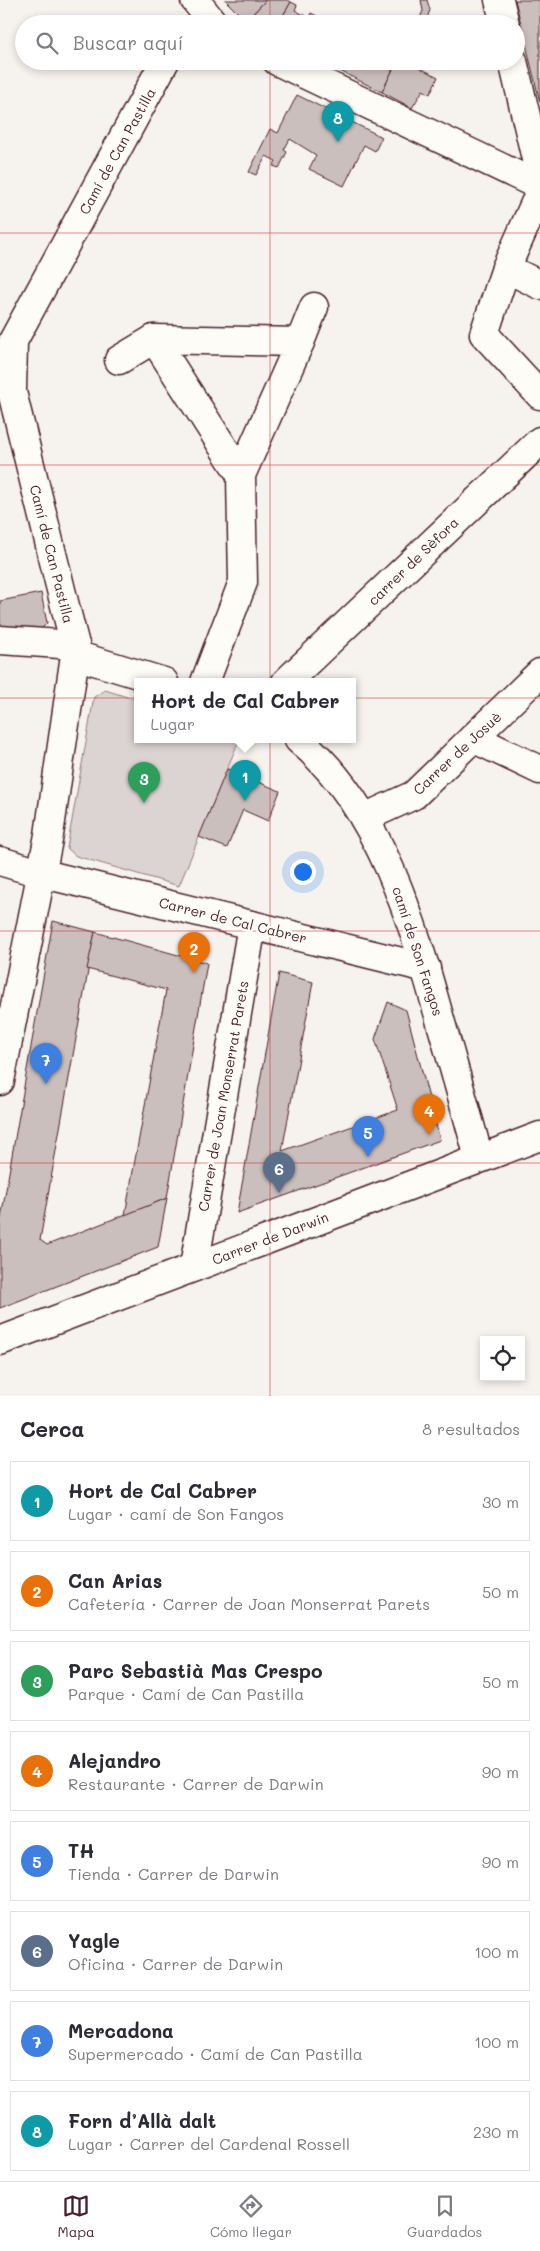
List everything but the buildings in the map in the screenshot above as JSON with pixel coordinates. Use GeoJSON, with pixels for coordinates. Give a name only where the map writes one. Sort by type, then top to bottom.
{"type":"FeatureCollection","features":[{"type":"Feature","properties":{"kind":"street"},"geometry":{"type":"LineString","coordinates":[[499,0],[503,15]]}},
{"type":"Feature","properties":{"kind":"street","name":"Camí de Can Pastilla"},"geometry":{"type":"LineString","coordinates":[[0,1082],[49,835],[75,650],[12,392],[13,341],[160,70]]}},
{"type":"Feature","properties":{"kind":"street"},"geometry":{"type":"LineString","coordinates":[[296,70],[540,186]]}},
{"type":"Feature","properties":{"kind":"street"},"geometry":{"type":"LineString","coordinates":[[516,70],[540,176]]}},
{"type":"Feature","properties":{"kind":"street"},"geometry":{"type":"LineString","coordinates":[[540,192],[506,268],[484,334],[540,395]]}},
{"type":"Feature","properties":{"kind":"street"},"geometry":{"type":"LineString","coordinates":[[506,268],[540,285]]}},
{"type":"Feature","properties":{"kind":"street"},"geometry":{"type":"LineString","coordinates":[[207,678],[243,582],[240,475],[314,307]]}},
{"type":"Feature","properties":{"kind":"street"},"geometry":{"type":"LineString","coordinates":[[119,360],[154,339],[300,342]]}},
{"type":"Feature","properties":{"kind":"street"},"geometry":{"type":"LineString","coordinates":[[154,339],[240,475]]}},
{"type":"Feature","properties":{"kind":"street","name":"carrer de Sèfora"},"geometry":{"type":"LineString","coordinates":[[290,678],[540,441]]}},
{"type":"Feature","properties":{"kind":"street"},"geometry":{"type":"LineString","coordinates":[[0,640],[75,650],[153,678]]}},
{"type":"Feature","properties":{"kind":"street","name":"Carrer de Josuè"},"geometry":{"type":"LineString","coordinates":[[364,818],[414,795],[540,674]]}},
{"type":"Feature","properties":{"kind":"street"},"geometry":{"type":"LineString","coordinates":[[474,738],[540,770]]}},
{"type":"Feature","properties":{"kind":"street","name":"camí de Son Fangos"},"geometry":{"type":"LineString","coordinates":[[303,743],[340,782],[364,818],[401,893],[426,968],[479,1158]]}},
{"type":"Feature","properties":{"kind":"street","name":"Carrer de Cal Cabrer"},"geometry":{"type":"LineString","coordinates":[[0,861],[40,873],[426,968]]}},
{"type":"Feature","properties":{"kind":"street","name":"Carrer de Joan Monserrat Parets"},"geometry":{"type":"LineString","coordinates":[[194,1267],[252,925]]}},
{"type":"Feature","properties":{"kind":"street","name":"Carrer de Darwin"},"geometry":{"type":"LineString","coordinates":[[0,1341],[540,1136]]}},
{"type":"Feature","properties":{"kind":"shaded area"},"geometry":{"type":"Polygon","coordinates":[[[105,690],[134,699],[134,743],[238,743],[179,886],[76,856],[67,848],[94,697],[105,690]]]}},
{"type":"Feature","properties":{"kind":"place","name":"Forn d’Allà dalt"},"geometry":{"type":"Point","coordinates":[338,142]}},
{"type":"Feature","properties":{"kind":"place","name":"Hort de Cal Cabrer"},"geometry":{"type":"Point","coordinates":[245,801]}},
{"type":"Feature","properties":{"kind":"place","name":"Parc Sebastià Mas Crespo"},"geometry":{"type":"Point","coordinates":[144,803]}},
{"type":"Feature","properties":{"kind":"place","name":"Can Arias"},"geometry":{"type":"Point","coordinates":[194,973]}},
{"type":"Feature","properties":{"kind":"place","name":"Mercadona"},"geometry":{"type":"Point","coordinates":[46,1084]}},
{"type":"Feature","properties":{"kind":"place","name":"Alejandro"},"geometry":{"type":"Point","coordinates":[429,1135]}},
{"type":"Feature","properties":{"kind":"place","name":"TH"},"geometry":{"type":"Point","coordinates":[368,1157]}},
{"type":"Feature","properties":{"kind":"place","name":"Yagle"},"geometry":{"type":"Point","coordinates":[279,1193]}}]}
